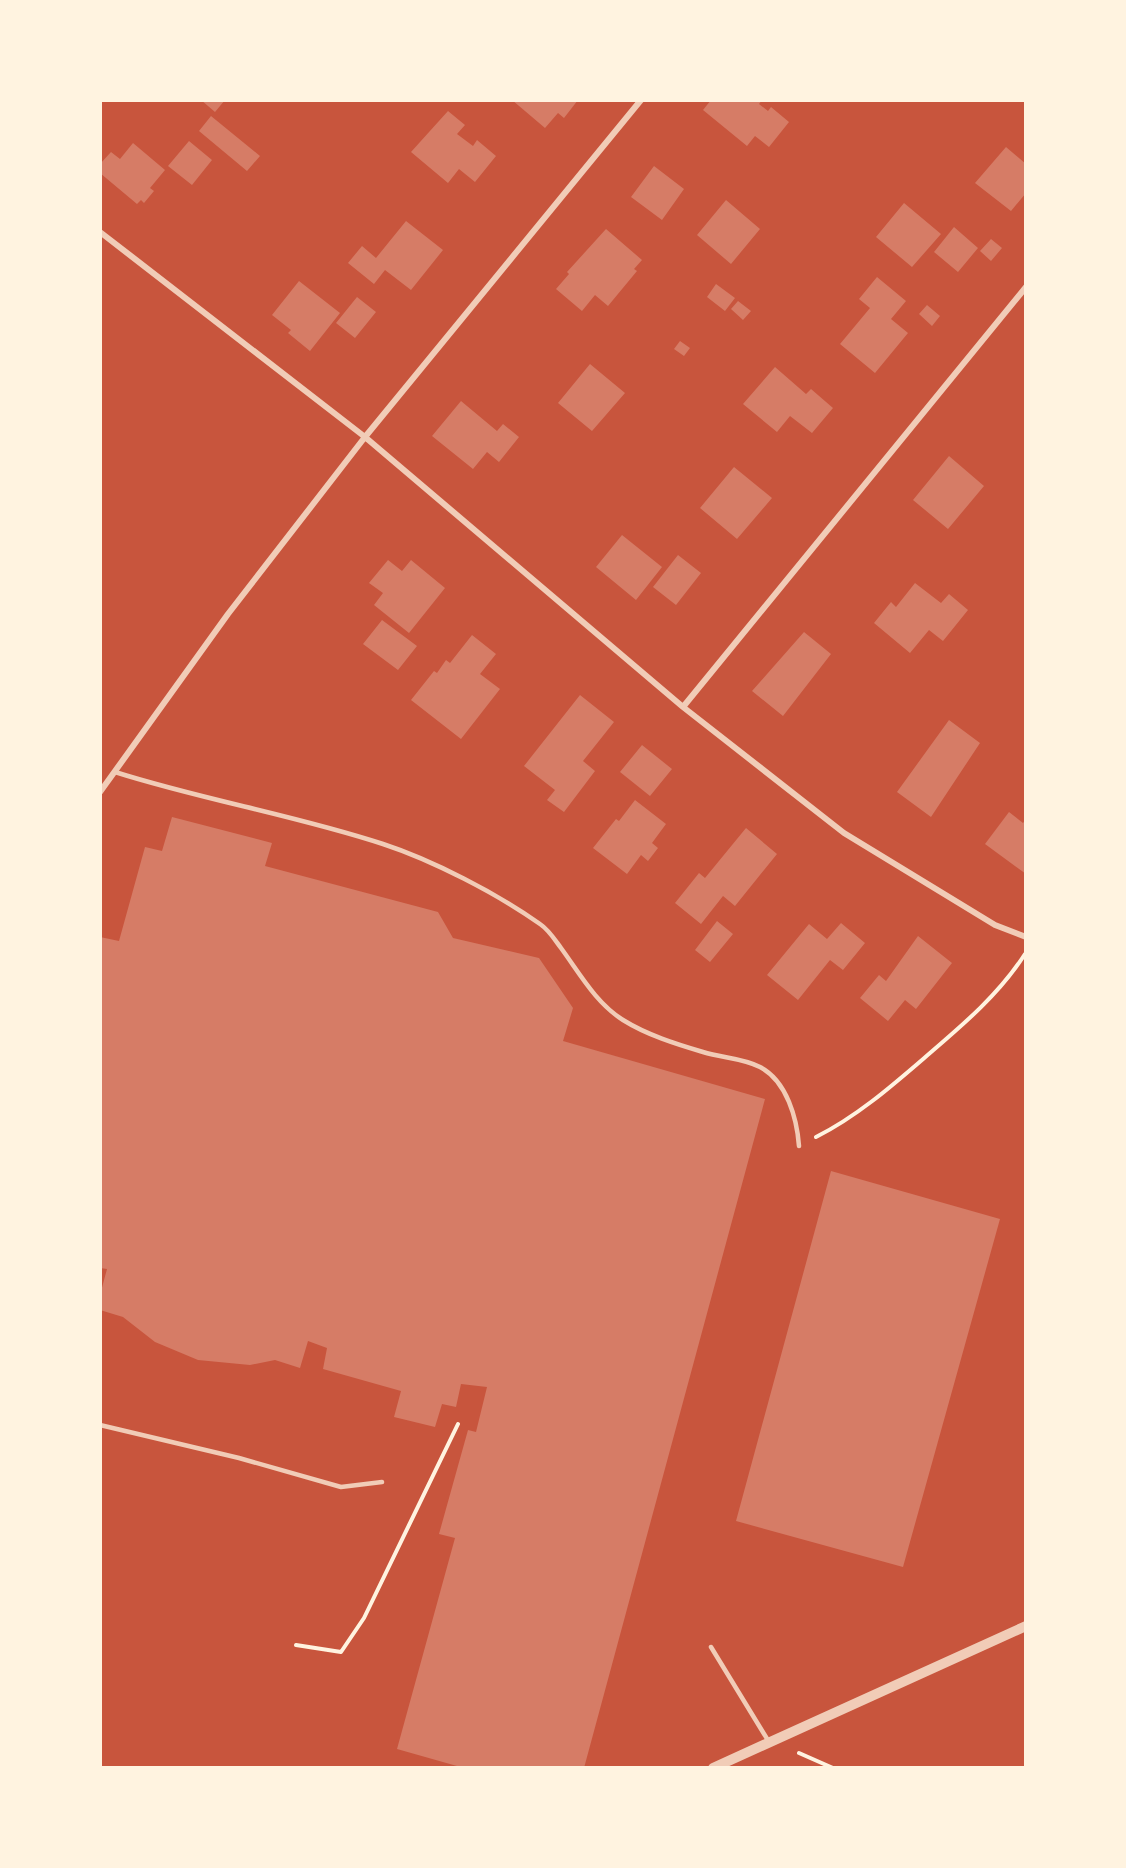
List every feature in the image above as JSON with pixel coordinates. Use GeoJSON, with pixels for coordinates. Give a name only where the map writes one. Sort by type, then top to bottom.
{"type":"FeatureCollection","features":[{"type":"Feature","properties":{"kind":"street"},"geometry":{"type":"LineString","coordinates":[[100,792],[228,614],[364,436],[641,100]]}},
{"type":"Feature","properties":{"kind":"street"},"geometry":{"type":"LineString","coordinates":[[100,232],[364,436],[683,707],[844,833],[995,925],[1026,937]]}},
{"type":"Feature","properties":{"kind":"street"},"geometry":{"type":"LineString","coordinates":[[683,707],[1026,287]]}},
{"type":"Feature","properties":{"kind":"street"},"geometry":{"type":"LineString","coordinates":[[713,1767],[1026,1626]]}},
{"type":"Feature","properties":{"kind":"lane"},"geometry":{"type":"LineString","coordinates":[[115,772],[176,792],[384,844],[454,875],[502,901],[543,926],[601,1002],[624,1020],[656,1036],[704,1052],[746,1062],[769,1073],[788,1101],[798,1126],[799,1146]]}},
{"type":"Feature","properties":{"kind":"lane"},"geometry":{"type":"LineString","coordinates":[[100,1425],[239,1458],[341,1487],[382,1482]]}},
{"type":"Feature","properties":{"kind":"lane"},"geometry":{"type":"LineString","coordinates":[[711,1647],[770,1743]]}},
{"type":"Feature","properties":{"kind":"path"},"geometry":{"type":"LineString","coordinates":[[799,1146],[845,1123],[910,1071],[1008,980],[1026,954]]}},
{"type":"Feature","properties":{"kind":"path"},"geometry":{"type":"LineString","coordinates":[[297,1645],[341,1652],[364,1618],[458,1424]]}},
{"type":"Feature","properties":{"kind":"path"},"geometry":{"type":"LineString","coordinates":[[796,1751],[833,1767]]}},
{"type":"Feature","properties":{"kind":"building"},"geometry":{"type":"Polygon","coordinates":[[[201,100],[225,100],[215,112],[201,100]]]}},
{"type":"Feature","properties":{"kind":"building"},"geometry":{"type":"Polygon","coordinates":[[[512,100],[578,100],[564,118],[558,113],[545,128],[512,100]]]}},
{"type":"Feature","properties":{"kind":"building"},"geometry":{"type":"Polygon","coordinates":[[[711,100],[762,100],[759,104],[768,111],[771,107],[789,122],[769,147],[755,136],[747,146],[703,110],[711,100]]]}},
{"type":"Feature","properties":{"kind":"building"},"geometry":{"type":"Polygon","coordinates":[[[448,111],[465,125],[457,134],[473,146],[477,140],[496,156],[475,182],[459,169],[448,183],[411,152],[448,111]]]}},
{"type":"Feature","properties":{"kind":"building"},"geometry":{"type":"Polygon","coordinates":[[[211,116],[260,156],[247,171],[199,131],[211,116]]]}},
{"type":"Feature","properties":{"kind":"building"},"geometry":{"type":"Polygon","coordinates":[[[189,141],[212,160],[192,185],[168,166],[189,141]]]}},
{"type":"Feature","properties":{"kind":"building"},"geometry":{"type":"Polygon","coordinates":[[[133,143],[165,170],[150,188],[154,191],[144,203],[141,200],[137,204],[100,173],[100,164],[111,152],[120,159],[133,143]]]}},
{"type":"Feature","properties":{"kind":"building"},"geometry":{"type":"Polygon","coordinates":[[[1006,147],[1026,164],[1026,193],[1011,211],[975,183],[1006,147]]]}},
{"type":"Feature","properties":{"kind":"building"},"geometry":{"type":"Polygon","coordinates":[[[654,166],[684,189],[662,220],[631,197],[654,166]]]}},
{"type":"Feature","properties":{"kind":"building"},"geometry":{"type":"Polygon","coordinates":[[[726,200],[760,229],[731,264],[697,235],[726,200]]]}},
{"type":"Feature","properties":{"kind":"building"},"geometry":{"type":"Polygon","coordinates":[[[904,203],[941,234],[912,267],[876,237],[904,203]]]}},
{"type":"Feature","properties":{"kind":"building"},"geometry":{"type":"Polygon","coordinates":[[[406,221],[443,250],[411,290],[385,270],[374,284],[348,263],[362,246],[376,258],[406,221]]]}},
{"type":"Feature","properties":{"kind":"building"},"geometry":{"type":"Polygon","coordinates":[[[954,227],[978,248],[958,272],[934,252],[954,227]]]}},
{"type":"Feature","properties":{"kind":"building"},"geometry":{"type":"Polygon","coordinates":[[[606,229],[642,260],[634,269],[637,271],[608,306],[595,295],[582,311],[556,289],[569,274],[567,272],[606,229]]]}},
{"type":"Feature","properties":{"kind":"building"},"geometry":{"type":"Polygon","coordinates":[[[991,239],[1002,248],[991,261],[980,251],[991,239]]]}},
{"type":"Feature","properties":{"kind":"building"},"geometry":{"type":"Polygon","coordinates":[[[877,277],[906,301],[891,319],[908,333],[875,373],[840,344],[870,308],[859,299],[877,277]]]}},
{"type":"Feature","properties":{"kind":"building"},"geometry":{"type":"Polygon","coordinates":[[[299,281],[340,313],[310,351],[288,333],[291,330],[272,315],[299,281]]]}},
{"type":"Feature","properties":{"kind":"building"},"geometry":{"type":"Polygon","coordinates":[[[716,284],[735,298],[725,311],[707,297],[716,284]]]}},
{"type":"Feature","properties":{"kind":"building"},"geometry":{"type":"Polygon","coordinates":[[[357,297],[376,312],[355,338],[336,323],[357,297]]]}},
{"type":"Feature","properties":{"kind":"building"},"geometry":{"type":"Polygon","coordinates":[[[738,301],[751,311],[743,320],[731,309],[738,301]]]}},
{"type":"Feature","properties":{"kind":"building"},"geometry":{"type":"Polygon","coordinates":[[[927,305],[940,316],[932,326],[919,314],[927,305]]]}},
{"type":"Feature","properties":{"kind":"building"},"geometry":{"type":"Polygon","coordinates":[[[680,341],[690,348],[684,356],[674,349],[680,341]]]}},
{"type":"Feature","properties":{"kind":"building"},"geometry":{"type":"Polygon","coordinates":[[[590,364],[625,393],[592,431],[558,403],[590,364]]]}},
{"type":"Feature","properties":{"kind":"building"},"geometry":{"type":"Polygon","coordinates":[[[775,367],[806,394],[811,389],[833,408],[812,433],[790,416],[777,432],[743,404],[775,367]]]}},
{"type":"Feature","properties":{"kind":"building"},"geometry":{"type":"Polygon","coordinates":[[[461,401],[497,431],[503,424],[519,437],[499,462],[487,452],[473,469],[432,436],[461,401]]]}},
{"type":"Feature","properties":{"kind":"building"},"geometry":{"type":"Polygon","coordinates":[[[949,456],[984,486],[948,529],[913,500],[949,456]]]}},
{"type":"Feature","properties":{"kind":"building"},"geometry":{"type":"Polygon","coordinates":[[[734,467],[772,498],[737,539],[700,508],[734,467]]]}},
{"type":"Feature","properties":{"kind":"building"},"geometry":{"type":"Polygon","coordinates":[[[622,535],[662,567],[636,600],[596,567],[622,535]]]}},
{"type":"Feature","properties":{"kind":"building"},"geometry":{"type":"Polygon","coordinates":[[[678,555],[701,573],[676,605],[653,587],[678,555]]]}},
{"type":"Feature","properties":{"kind":"building"},"geometry":{"type":"Polygon","coordinates":[[[388,560],[402,571],[411,560],[445,588],[409,633],[374,605],[383,593],[369,583],[388,560]]]}},
{"type":"Feature","properties":{"kind":"building"},"geometry":{"type":"Polygon","coordinates":[[[915,583],[941,603],[949,594],[968,610],[943,641],[929,630],[910,653],[874,623],[891,602],[896,607],[915,583]]]}},
{"type":"Feature","properties":{"kind":"building"},"geometry":{"type":"Polygon","coordinates":[[[382,620],[417,646],[398,670],[363,644],[382,620]]]}},
{"type":"Feature","properties":{"kind":"building"},"geometry":{"type":"Polygon","coordinates":[[[804,632],[831,654],[783,716],[752,691],[804,632]]]}},
{"type":"Feature","properties":{"kind":"building"},"geometry":{"type":"Polygon","coordinates":[[[472,635],[496,654],[480,674],[500,689],[461,739],[411,700],[434,671],[437,673],[446,660],[450,663],[472,635]]]}},
{"type":"Feature","properties":{"kind":"building"},"geometry":{"type":"Polygon","coordinates":[[[580,695],[614,722],[583,761],[595,771],[564,812],[547,800],[555,790],[524,766],[580,695]]]}},
{"type":"Feature","properties":{"kind":"building"},"geometry":{"type":"Polygon","coordinates":[[[949,720],[980,743],[931,817],[897,792],[949,720]]]}},
{"type":"Feature","properties":{"kind":"building"},"geometry":{"type":"Polygon","coordinates":[[[642,745],[672,769],[650,796],[620,772],[642,745]]]}},
{"type":"Feature","properties":{"kind":"building"},"geometry":{"type":"Polygon","coordinates":[[[635,800],[666,824],[652,843],[658,848],[648,861],[641,855],[627,874],[593,848],[635,800]]]}},
{"type":"Feature","properties":{"kind":"building"},"geometry":{"type":"Polygon","coordinates":[[[1009,812],[1023,823],[1026,819],[1026,874],[985,844],[1009,812]]]}},
{"type":"Feature","properties":{"kind":"building"},"geometry":{"type":"Polygon","coordinates":[[[172,817],[272,843],[265,866],[438,912],[453,938],[539,958],[573,1008],[563,1041],[765,1099],[584,1768],[464,1768],[397,1749],[455,1538],[439,1534],[468,1430],[476,1432],[487,1387],[461,1384],[456,1407],[442,1404],[435,1427],[394,1417],[401,1391],[323,1369],[327,1348],[308,1341],[300,1368],[275,1360],[250,1365],[198,1360],[155,1342],[123,1317],[100,1310],[100,1295],[107,1269],[100,1268],[100,937],[119,941],[145,847],[162,851],[172,817]]]}},
{"type":"Feature","properties":{"kind":"building"},"geometry":{"type":"Polygon","coordinates":[[[746,828],[777,854],[735,906],[723,896],[701,924],[675,903],[699,873],[705,878],[746,828]]]}},
{"type":"Feature","properties":{"kind":"building"},"geometry":{"type":"Polygon","coordinates":[[[717,921],[733,934],[710,962],[695,950],[717,921]]]}},
{"type":"Feature","properties":{"kind":"building"},"geometry":{"type":"Polygon","coordinates":[[[841,923],[865,943],[843,970],[830,960],[798,1000],[767,975],[809,924],[827,939],[841,923]]]}},
{"type":"Feature","properties":{"kind":"building"},"geometry":{"type":"Polygon","coordinates":[[[918,936],[952,963],[916,1009],[905,1000],[888,1021],[860,998],[879,975],[886,981],[918,936]]]}},
{"type":"Feature","properties":{"kind":"building"},"geometry":{"type":"Polygon","coordinates":[[[831,1171],[1000,1219],[903,1567],[736,1521],[831,1171]]]}}]}
